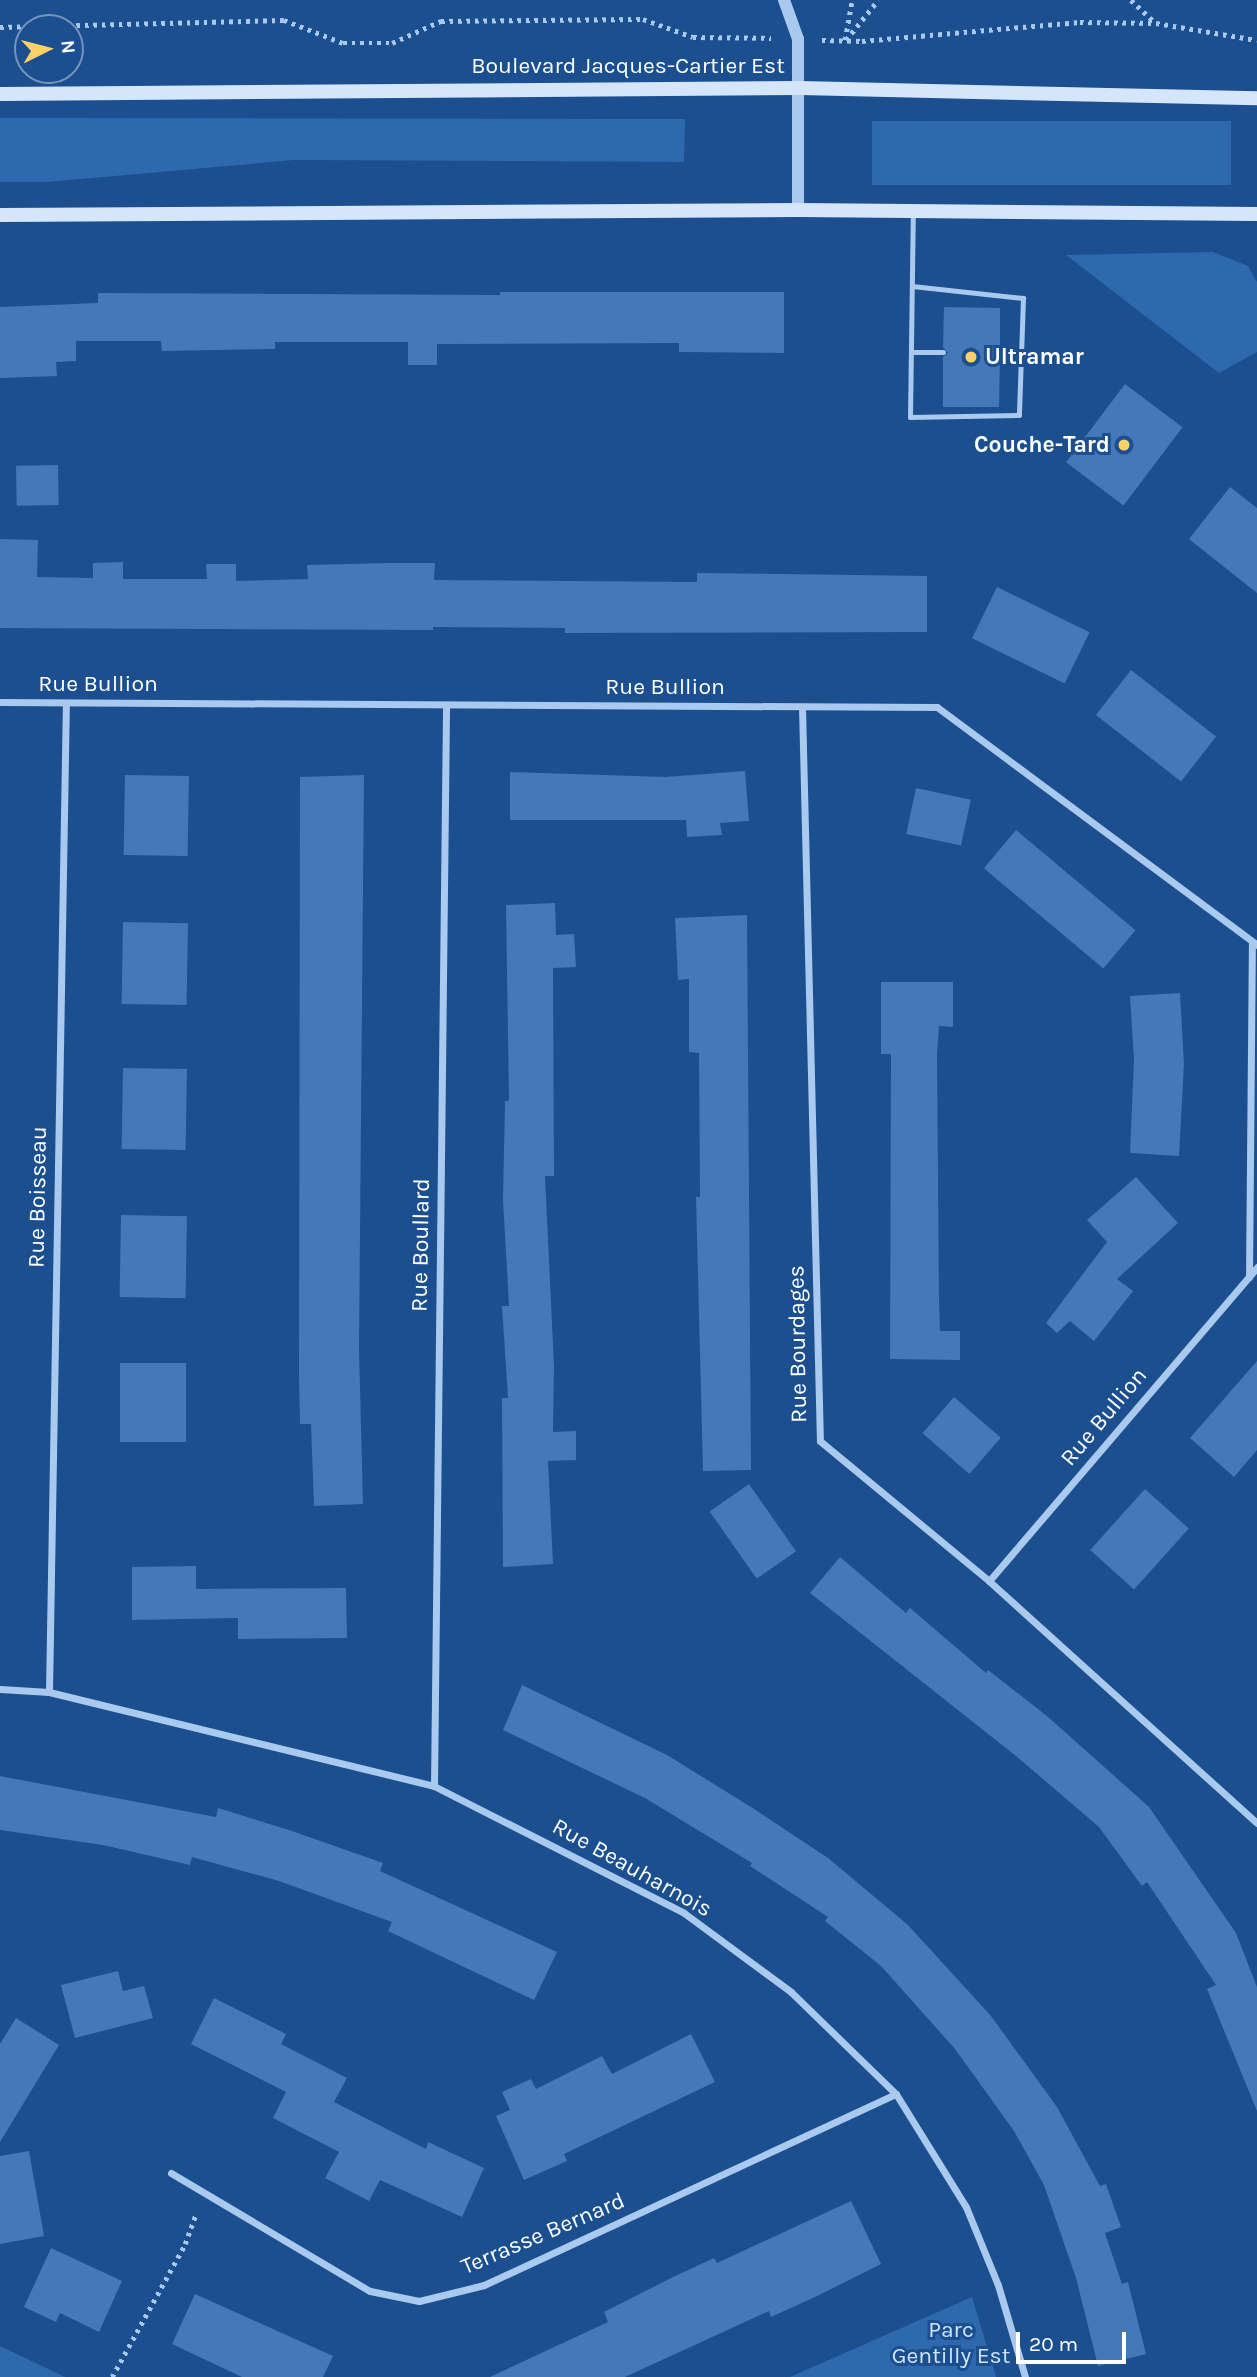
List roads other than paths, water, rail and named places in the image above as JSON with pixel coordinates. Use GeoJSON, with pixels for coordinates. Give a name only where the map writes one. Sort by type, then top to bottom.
{"type":"FeatureCollection","features":[{"type":"Feature","properties":{"kind":"main road","name":"Boulevard Jacques-Cartier Est"},"geometry":{"type":"LineString","coordinates":[[0,94],[800,88],[1257,98]]}},
{"type":"Feature","properties":{"kind":"main road"},"geometry":{"type":"LineString","coordinates":[[0,215],[798,210],[1257,214]]}},
{"type":"Feature","properties":{"kind":"street"},"geometry":{"type":"LineString","coordinates":[[784,0],[798,39],[798,210]]}},
{"type":"Feature","properties":{"kind":"street","name":"Rue Bullion"},"geometry":{"type":"LineString","coordinates":[[0,702],[937,707],[1254,943],[1249,1277]]}},
{"type":"Feature","properties":{"kind":"street","name":"Rue Boisseau"},"geometry":{"type":"LineString","coordinates":[[48,1692],[66,703]]}},
{"type":"Feature","properties":{"kind":"street","name":"Rue Boullard"},"geometry":{"type":"LineString","coordinates":[[434,1786],[446,705]]}},
{"type":"Feature","properties":{"kind":"street","name":"Rue Bourdages"},"geometry":{"type":"LineString","coordinates":[[802,707],[820,1441],[989,1581],[1257,1823]]}},
{"type":"Feature","properties":{"kind":"street","name":"Rue Bullion"},"geometry":{"type":"LineString","coordinates":[[989,1581],[1257,1266]]}},
{"type":"Feature","properties":{"kind":"street","name":"Rue Beauharnois"},"geometry":{"type":"LineString","coordinates":[[0,1689],[48,1692],[434,1786],[684,1913],[791,1992],[896,2094],[966,2207],[998,2285],[1025,2377]]}},
{"type":"Feature","properties":{"kind":"street","name":"Terrasse Bernard"},"geometry":{"type":"LineString","coordinates":[[171,2173],[370,2291],[419,2301],[484,2285],[896,2094]]}},
{"type":"Feature","properties":{"kind":"lane"},"geometry":{"type":"LineString","coordinates":[[912,286],[1023,298],[1019,415],[910,417],[913,212]]}},
{"type":"Feature","properties":{"kind":"lane"},"geometry":{"type":"LineString","coordinates":[[911,352],[943,352]]}},
{"type":"Feature","properties":{"kind":"lane"},"geometry":{"type":"LineString","coordinates":[[1000,352],[1021,352]]}},
{"type":"Feature","properties":{"kind":"place","name":"Ultramar"},"geometry":{"type":"Point","coordinates":[971,357]}},
{"type":"Feature","properties":{"kind":"place","name":"Couche-Tard"},"geometry":{"type":"Point","coordinates":[1124,445]}},
{"type":"Feature","properties":{"kind":"park label","name":"Parc Gentilly Est"},"geometry":{"type":"Point","coordinates":[951,2343]}}]}
